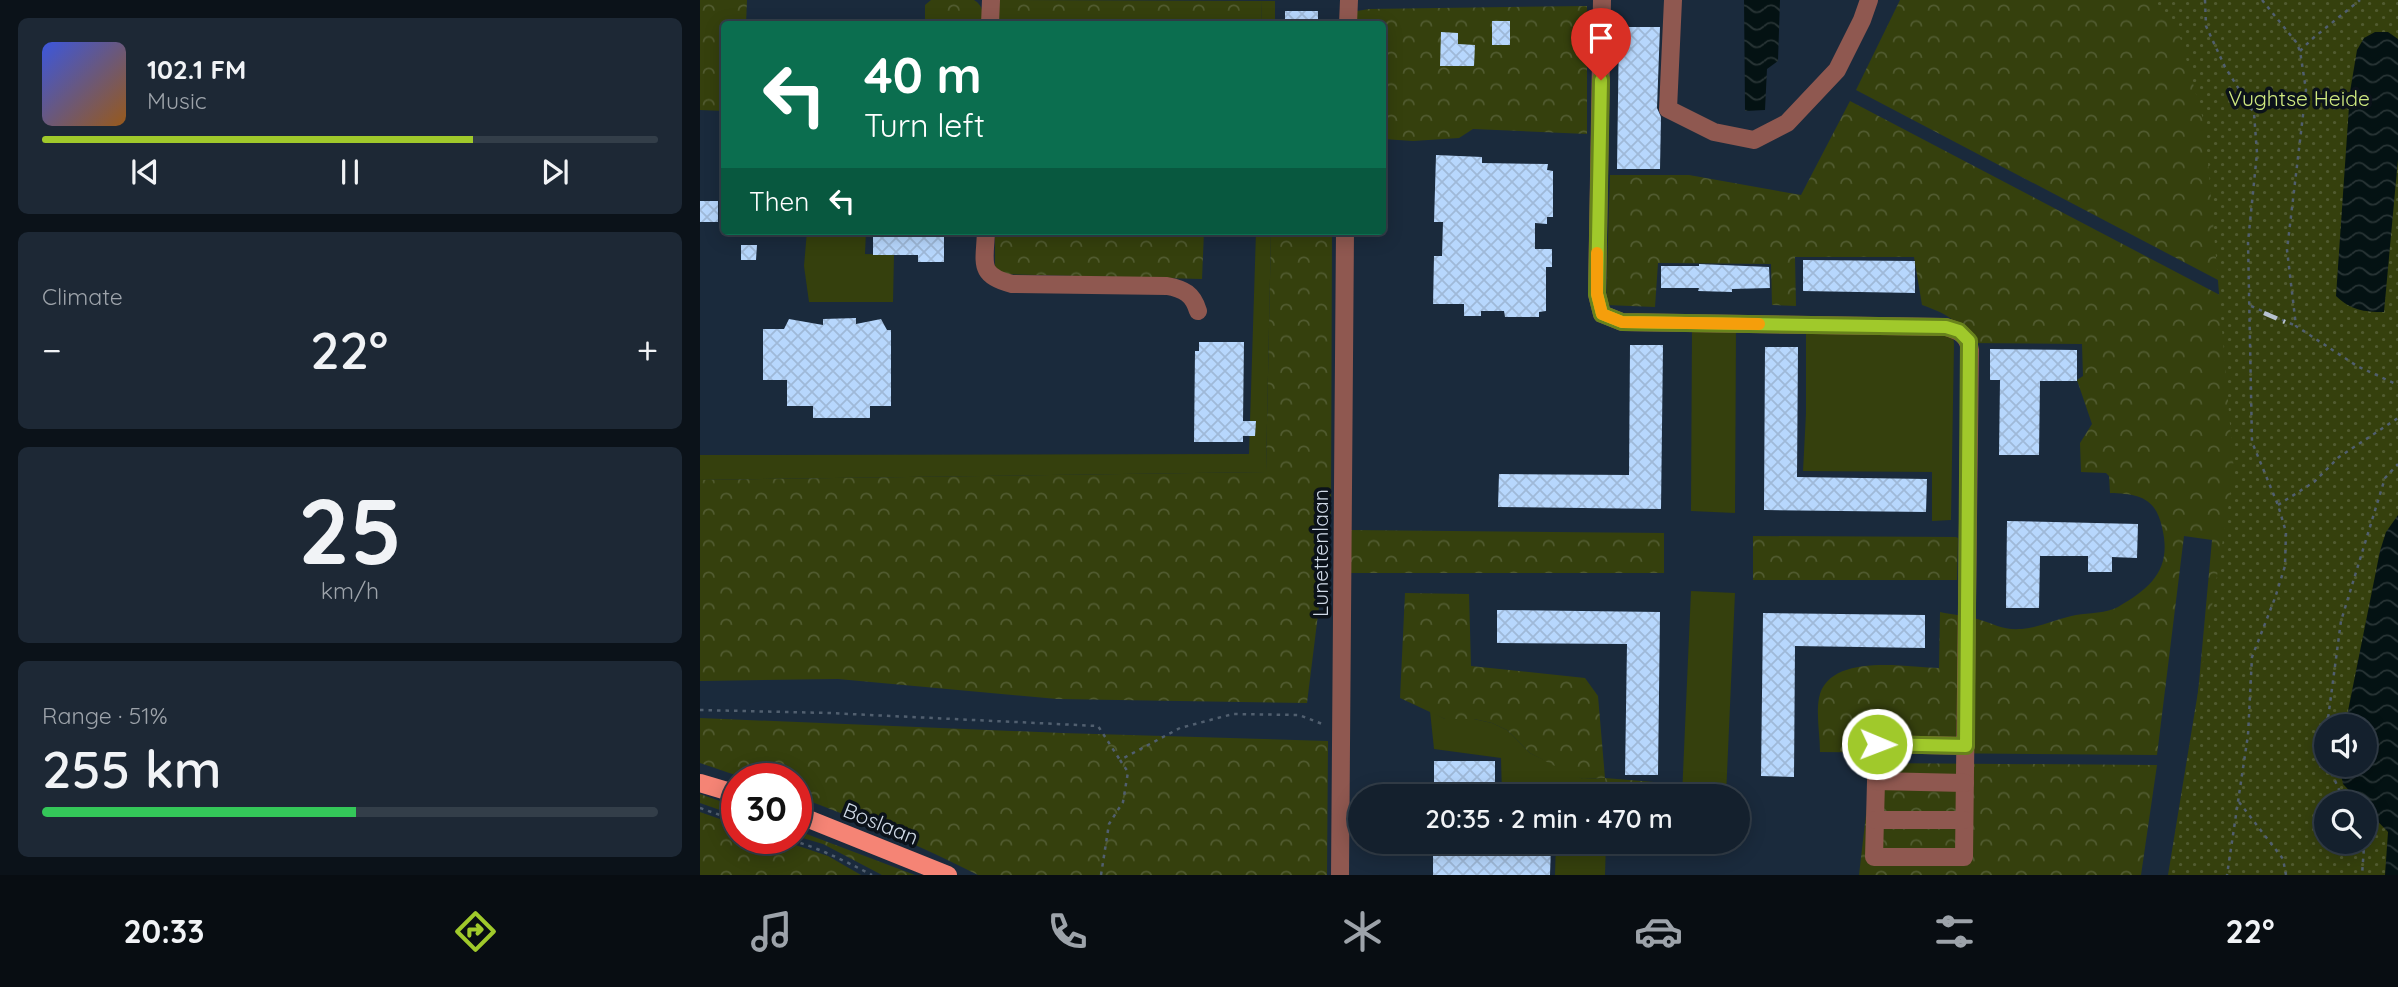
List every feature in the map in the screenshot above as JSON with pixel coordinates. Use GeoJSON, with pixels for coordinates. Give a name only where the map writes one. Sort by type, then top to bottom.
{"type":"FeatureCollection","features":[{"type":"Feature","properties":{"kind":"main road"},"geometry":{"type":"LineString","coordinates":[[700,783],[721,789]]}},
{"type":"Feature","properties":{"kind":"main road","name":"Boslaan"},"geometry":{"type":"LineString","coordinates":[[812,820],[948,875]]}},
{"type":"Feature","properties":{"kind":"street"},"geometry":{"type":"LineString","coordinates":[[990,21],[991,0]]}},
{"type":"Feature","properties":{"kind":"street"},"geometry":{"type":"LineString","coordinates":[[1348,21],[1349,0]]}},
{"type":"Feature","properties":{"kind":"street"},"geometry":{"type":"LineString","coordinates":[[1602,0],[1597,294],[1602,314],[1622,322],[1946,327],[1959,331],[1969,341],[1966,746],[1964,857],[1874,857],[1877,744],[1966,746]]}},
{"type":"Feature","properties":{"kind":"street"},"geometry":{"type":"LineString","coordinates":[[1673,0],[1668,109],[1714,132],[1754,140],[1787,122],[1837,70],[1869,0]]}},
{"type":"Feature","properties":{"kind":"street"},"geometry":{"type":"LineString","coordinates":[[986,235],[985,268],[994,279],[1012,284],[1179,288],[1194,298],[1198,311]]}},
{"type":"Feature","properties":{"kind":"street","name":"Lunettenlaan"},"geometry":{"type":"LineString","coordinates":[[1340,875],[1345,235]]}},
{"type":"Feature","properties":{"kind":"street"},"geometry":{"type":"LineString","coordinates":[[1876,781],[1965,783]]}},
{"type":"Feature","properties":{"kind":"street"},"geometry":{"type":"LineString","coordinates":[[1875,820],[1964,820]]}},
{"type":"Feature","properties":{"kind":"path"},"geometry":{"type":"LineString","coordinates":[[2205,0],[2206,26],[2225,67],[2254,113],[2257,153],[2248,242],[2252,442],[2286,532],[2285,566],[2252,657],[2248,735],[2227,875]]}},
{"type":"Feature","properties":{"kind":"path"},"geometry":{"type":"LineString","coordinates":[[2262,0],[2296,42],[2306,90],[2287,250],[2296,326]]}},
{"type":"Feature","properties":{"kind":"path"},"geometry":{"type":"LineString","coordinates":[[2300,51],[2360,0]]}},
{"type":"Feature","properties":{"kind":"path"},"geometry":{"type":"LineString","coordinates":[[2250,305],[2296,326],[2357,366],[2398,385]]}},
{"type":"Feature","properties":{"kind":"path"},"geometry":{"type":"LineString","coordinates":[[2278,505],[2314,482],[2339,457],[2398,418]]}},
{"type":"Feature","properties":{"kind":"path"},"geometry":{"type":"LineString","coordinates":[[2329,714],[2341,621],[2385,478],[2398,464]]}},
{"type":"Feature","properties":{"kind":"path"},"geometry":{"type":"LineString","coordinates":[[700,710],[829,713],[1098,726],[1128,772],[1123,802],[1110,824],[1101,875]]}},
{"type":"Feature","properties":{"kind":"path"},"geometry":{"type":"LineString","coordinates":[[1120,760],[1180,728],[1233,714],[1299,715],[1342,730]]}},
{"type":"Feature","properties":{"kind":"path"},"geometry":{"type":"LineString","coordinates":[[2239,802],[2283,859],[2286,875]]}},
{"type":"Feature","properties":{"kind":"path"},"geometry":{"type":"LineString","coordinates":[[700,808],[721,815]]}},
{"type":"Feature","properties":{"kind":"path"},"geometry":{"type":"LineString","coordinates":[[812,847],[831,853],[872,875]]}},
{"type":"Feature","properties":{"kind":"path"},"geometry":{"type":"LineString","coordinates":[[2362,875],[2364,854]]}},
{"type":"Feature","properties":{"kind":"green space"},"geometry":{"type":"Polygon","coordinates":[[[700,0],[747,0],[746,21],[721,21],[721,111],[700,110],[700,0]]]}},
{"type":"Feature","properties":{"kind":"green space"},"geometry":{"type":"Polygon","coordinates":[[[931,0],[974,0],[981,8],[983,21],[925,21],[925,5],[931,0]]]}},
{"type":"Feature","properties":{"kind":"green space"},"geometry":{"type":"Polygon","coordinates":[[[994,0],[1262,1],[1261,21],[994,21],[994,0]]]}},
{"type":"Feature","properties":{"kind":"green space"},"geometry":{"type":"Polygon","coordinates":[[[1900,0],[2199,0],[2239,291],[1856,90],[1900,0]]]}},
{"type":"Feature","properties":{"kind":"green space","name":"Vughtse Heide"},"geometry":{"type":"Polygon","coordinates":[[[2146,0],[2398,0],[2398,875],[2168,875],[2234,472],[2205,126],[2178,30],[2146,0]]]}},
{"type":"Feature","properties":{"kind":"green space"},"geometry":{"type":"Polygon","coordinates":[[[1262,1],[1275,1],[1275,21],[1261,21],[1262,1]]]}},
{"type":"Feature","properties":{"kind":"green space"},"geometry":{"type":"Polygon","coordinates":[[[1587,6],[1587,134],[1473,129],[1459,138],[1413,141],[1386,139],[1386,21],[1357,21],[1357,11],[1587,6]]]}},
{"type":"Feature","properties":{"kind":"green space"},"geometry":{"type":"Polygon","coordinates":[[[1850,101],[2237,304],[2240,440],[2195,726],[2212,540],[2184,536],[2157,755],[1820,752],[1818,705],[1825,683],[1852,668],[1870,665],[1939,668],[1940,612],[2008,628],[2029,628],[2070,616],[2114,609],[2141,592],[2157,575],[2162,565],[2164,541],[2155,509],[2150,503],[2136,496],[2110,493],[2109,476],[2106,473],[2081,472],[2080,443],[2092,424],[2077,380],[2083,376],[2082,344],[1967,343],[1956,323],[1944,314],[1922,305],[1914,257],[1795,257],[1796,306],[1772,305],[1771,264],[1658,263],[1655,307],[1606,305],[1610,175],[1689,175],[1801,195],[1850,101]]]}},
{"type":"Feature","properties":{"kind":"green space"},"geometry":{"type":"Polygon","coordinates":[[[807,235],[866,235],[865,254],[894,255],[893,302],[809,302],[804,266],[807,235]]]}},
{"type":"Feature","properties":{"kind":"green space"},"geometry":{"type":"Polygon","coordinates":[[[995,235],[1204,235],[1202,279],[995,274],[995,235]]]}},
{"type":"Feature","properties":{"kind":"green space"},"geometry":{"type":"Polygon","coordinates":[[[1256,235],[1271,235],[1266,472],[700,480],[700,455],[1249,454],[1256,235]]]}},
{"type":"Feature","properties":{"kind":"green space"},"geometry":{"type":"Polygon","coordinates":[[[1271,235],[1332,235],[1331,510],[1307,703],[1057,699],[838,679],[700,681],[700,480],[1266,472],[1271,235]]]}},
{"type":"Feature","properties":{"kind":"green space"},"geometry":{"type":"Polygon","coordinates":[[[1806,323],[1953,335],[1951,520],[1932,521],[1932,472],[1803,471],[1806,323]]]}},
{"type":"Feature","properties":{"kind":"green space"},"geometry":{"type":"Polygon","coordinates":[[[1692,326],[1736,329],[1735,513],[1691,511],[1692,326]]]}},
{"type":"Feature","properties":{"kind":"green space"},"geometry":{"type":"Polygon","coordinates":[[[1350,530],[1664,533],[1664,573],[1349,573],[1350,530]]]}},
{"type":"Feature","properties":{"kind":"green space"},"geometry":{"type":"Polygon","coordinates":[[[1753,536],[1956,537],[1957,580],[1753,580],[1753,536]]]}},
{"type":"Feature","properties":{"kind":"green space"},"geometry":{"type":"Polygon","coordinates":[[[1691,591],[1735,593],[1727,784],[1683,784],[1691,591]]]}},
{"type":"Feature","properties":{"kind":"green space"},"geometry":{"type":"Polygon","coordinates":[[[1405,593],[1469,594],[1471,666],[1585,678],[1598,696],[1605,778],[1583,779],[1570,774],[1530,753],[1507,730],[1492,723],[1474,719],[1445,719],[1400,698],[1405,593]]]}},
{"type":"Feature","properties":{"kind":"green space"},"geometry":{"type":"Polygon","coordinates":[[[1430,711],[1445,719],[1474,719],[1492,723],[1507,730],[1530,753],[1583,779],[1605,778],[1605,784],[1502,784],[1501,758],[1434,749],[1430,711]]]}},
{"type":"Feature","properties":{"kind":"green space"},"geometry":{"type":"Polygon","coordinates":[[[700,718],[1328,741],[1327,875],[978,875],[888,833],[812,802],[812,763],[721,763],[721,770],[700,763],[700,718]]]}},
{"type":"Feature","properties":{"kind":"green space"},"geometry":{"type":"Polygon","coordinates":[[[1872,763],[2157,765],[2141,875],[1859,875],[1872,763]]]}},
{"type":"Feature","properties":{"kind":"green space"},"geometry":{"type":"Polygon","coordinates":[[[1605,778],[1666,784],[1605,784],[1605,778]]]}},
{"type":"Feature","properties":{"kind":"green space"},"geometry":{"type":"Polygon","coordinates":[[[700,794],[721,801],[721,810],[700,803],[700,794]]]}},
{"type":"Feature","properties":{"kind":"green space"},"geometry":{"type":"Polygon","coordinates":[[[700,812],[721,819],[721,854],[812,854],[812,851],[828,856],[861,875],[700,875],[700,812]]]}},
{"type":"Feature","properties":{"kind":"green space"},"geometry":{"type":"Polygon","coordinates":[[[812,836],[915,875],[882,875],[812,841],[812,836]]]}},
{"type":"Feature","properties":{"kind":"green space"},"geometry":{"type":"Polygon","coordinates":[[[1556,854],[1606,854],[1605,875],[1555,875],[1556,854]]]}},
{"type":"Feature","properties":{"kind":"water"},"geometry":{"type":"Polygon","coordinates":[[[1744,0],[1780,0],[1778,61],[1767,69],[1765,110],[1745,111],[1744,0]]]}},
{"type":"Feature","properties":{"kind":"water"},"geometry":{"type":"Polygon","coordinates":[[[2375,32],[2388,32],[2398,39],[2398,159],[2384,312],[2358,309],[2336,296],[2350,92],[2357,50],[2364,38],[2375,32]]]}},
{"type":"Feature","properties":{"kind":"water"},"geometry":{"type":"Polygon","coordinates":[[[2398,515],[2398,875],[2385,875],[2388,832],[2377,821],[2377,791],[2350,791],[2343,784],[2342,777],[2377,777],[2377,714],[2347,714],[2386,532],[2398,515]]]}},
{"type":"Feature","properties":{"kind":"building"},"geometry":{"type":"Polygon","coordinates":[[[1285,11],[1318,11],[1318,21],[1285,21],[1285,11]]]}},
{"type":"Feature","properties":{"kind":"building"},"geometry":{"type":"Polygon","coordinates":[[[1492,21],[1510,21],[1510,45],[1492,45],[1492,21]]]}},
{"type":"Feature","properties":{"kind":"building"},"geometry":{"type":"Polygon","coordinates":[[[1619,27],[1660,27],[1657,108],[1661,117],[1660,169],[1617,169],[1619,27]]]}},
{"type":"Feature","properties":{"kind":"building"},"geometry":{"type":"Polygon","coordinates":[[[1441,32],[1458,33],[1458,44],[1475,45],[1474,66],[1440,66],[1441,32]]]}},
{"type":"Feature","properties":{"kind":"building"},"geometry":{"type":"Polygon","coordinates":[[[1436,155],[1482,157],[1482,163],[1548,164],[1547,170],[1553,171],[1553,217],[1547,217],[1547,224],[1535,223],[1535,249],[1552,249],[1552,267],[1546,267],[1546,311],[1539,312],[1539,317],[1505,317],[1504,311],[1481,311],[1481,316],[1464,316],[1464,304],[1433,304],[1434,256],[1442,256],[1443,222],[1434,222],[1436,155]]]}},
{"type":"Feature","properties":{"kind":"building"},"geometry":{"type":"Polygon","coordinates":[[[700,201],[718,201],[718,222],[700,222],[700,201]]]}},
{"type":"Feature","properties":{"kind":"building"},"geometry":{"type":"Polygon","coordinates":[[[873,235],[944,235],[944,262],[918,262],[918,255],[873,255],[873,235]]]}},
{"type":"Feature","properties":{"kind":"building"},"geometry":{"type":"Polygon","coordinates":[[[741,245],[757,245],[756,260],[741,260],[741,245]]]}},
{"type":"Feature","properties":{"kind":"building"},"geometry":{"type":"Polygon","coordinates":[[[1803,260],[1915,261],[1915,293],[1803,291],[1803,260]]]}},
{"type":"Feature","properties":{"kind":"building"},"geometry":{"type":"Polygon","coordinates":[[[1699,264],[1769,267],[1770,288],[1732,289],[1732,292],[1698,291],[1699,288],[1661,288],[1661,266],[1699,264]]]}},
{"type":"Feature","properties":{"kind":"building"},"geometry":{"type":"Polygon","coordinates":[[[856,318],[856,324],[881,319],[887,330],[891,330],[891,406],[870,406],[870,418],[813,418],[813,406],[787,406],[787,380],[763,380],[763,329],[784,329],[789,319],[823,325],[823,319],[856,318]]]}},
{"type":"Feature","properties":{"kind":"building"},"geometry":{"type":"Polygon","coordinates":[[[1199,342],[1244,342],[1243,421],[1256,421],[1255,436],[1243,436],[1243,442],[1194,442],[1195,351],[1199,351],[1199,342]]]}},
{"type":"Feature","properties":{"kind":"building"},"geometry":{"type":"Polygon","coordinates":[[[1630,345],[1663,345],[1661,509],[1498,507],[1499,474],[1629,475],[1630,345]]]}},
{"type":"Feature","properties":{"kind":"building"},"geometry":{"type":"Polygon","coordinates":[[[1765,347],[1798,347],[1797,477],[1927,479],[1926,512],[1764,510],[1765,347]]]}},
{"type":"Feature","properties":{"kind":"building"},"geometry":{"type":"Polygon","coordinates":[[[1990,349],[2077,350],[2077,381],[2040,381],[2039,455],[1999,455],[2000,380],[1990,380],[1990,349]]]}},
{"type":"Feature","properties":{"kind":"building"},"geometry":{"type":"Polygon","coordinates":[[[2007,521],[2138,524],[2137,558],[2112,557],[2112,572],[2088,572],[2088,556],[2040,556],[2039,608],[2006,608],[2007,521]]]}},
{"type":"Feature","properties":{"kind":"building"},"geometry":{"type":"Polygon","coordinates":[[[1497,610],[1660,612],[1658,775],[1625,775],[1627,644],[1497,643],[1497,610]]]}},
{"type":"Feature","properties":{"kind":"building"},"geometry":{"type":"Polygon","coordinates":[[[1763,613],[1925,615],[1925,648],[1795,646],[1794,777],[1761,776],[1763,613]]]}},
{"type":"Feature","properties":{"kind":"building"},"geometry":{"type":"Polygon","coordinates":[[[1434,761],[1495,761],[1495,784],[1434,784],[1434,761]]]}},
{"type":"Feature","properties":{"kind":"building"},"geometry":{"type":"Polygon","coordinates":[[[1433,854],[1551,854],[1550,875],[1433,875],[1433,854]]]}},
{"type":"Feature","properties":{"kind":"railway"},"geometry":{"type":"LineString","coordinates":[[2264,313],[2285,322]]}},
{"type":"Feature","properties":{"kind":"slow traffic"},"geometry":{"type":"LineString","coordinates":[[1597,253],[1597,294],[1602,314],[1622,322],[1759,324]]}},
{"type":"Feature","properties":{"kind":"route"},"geometry":{"type":"LineString","coordinates":[[1601,80],[1597,294],[1602,314],[1622,322],[1946,327],[1959,331],[1969,341],[1966,746],[1877,744]]}}]}
